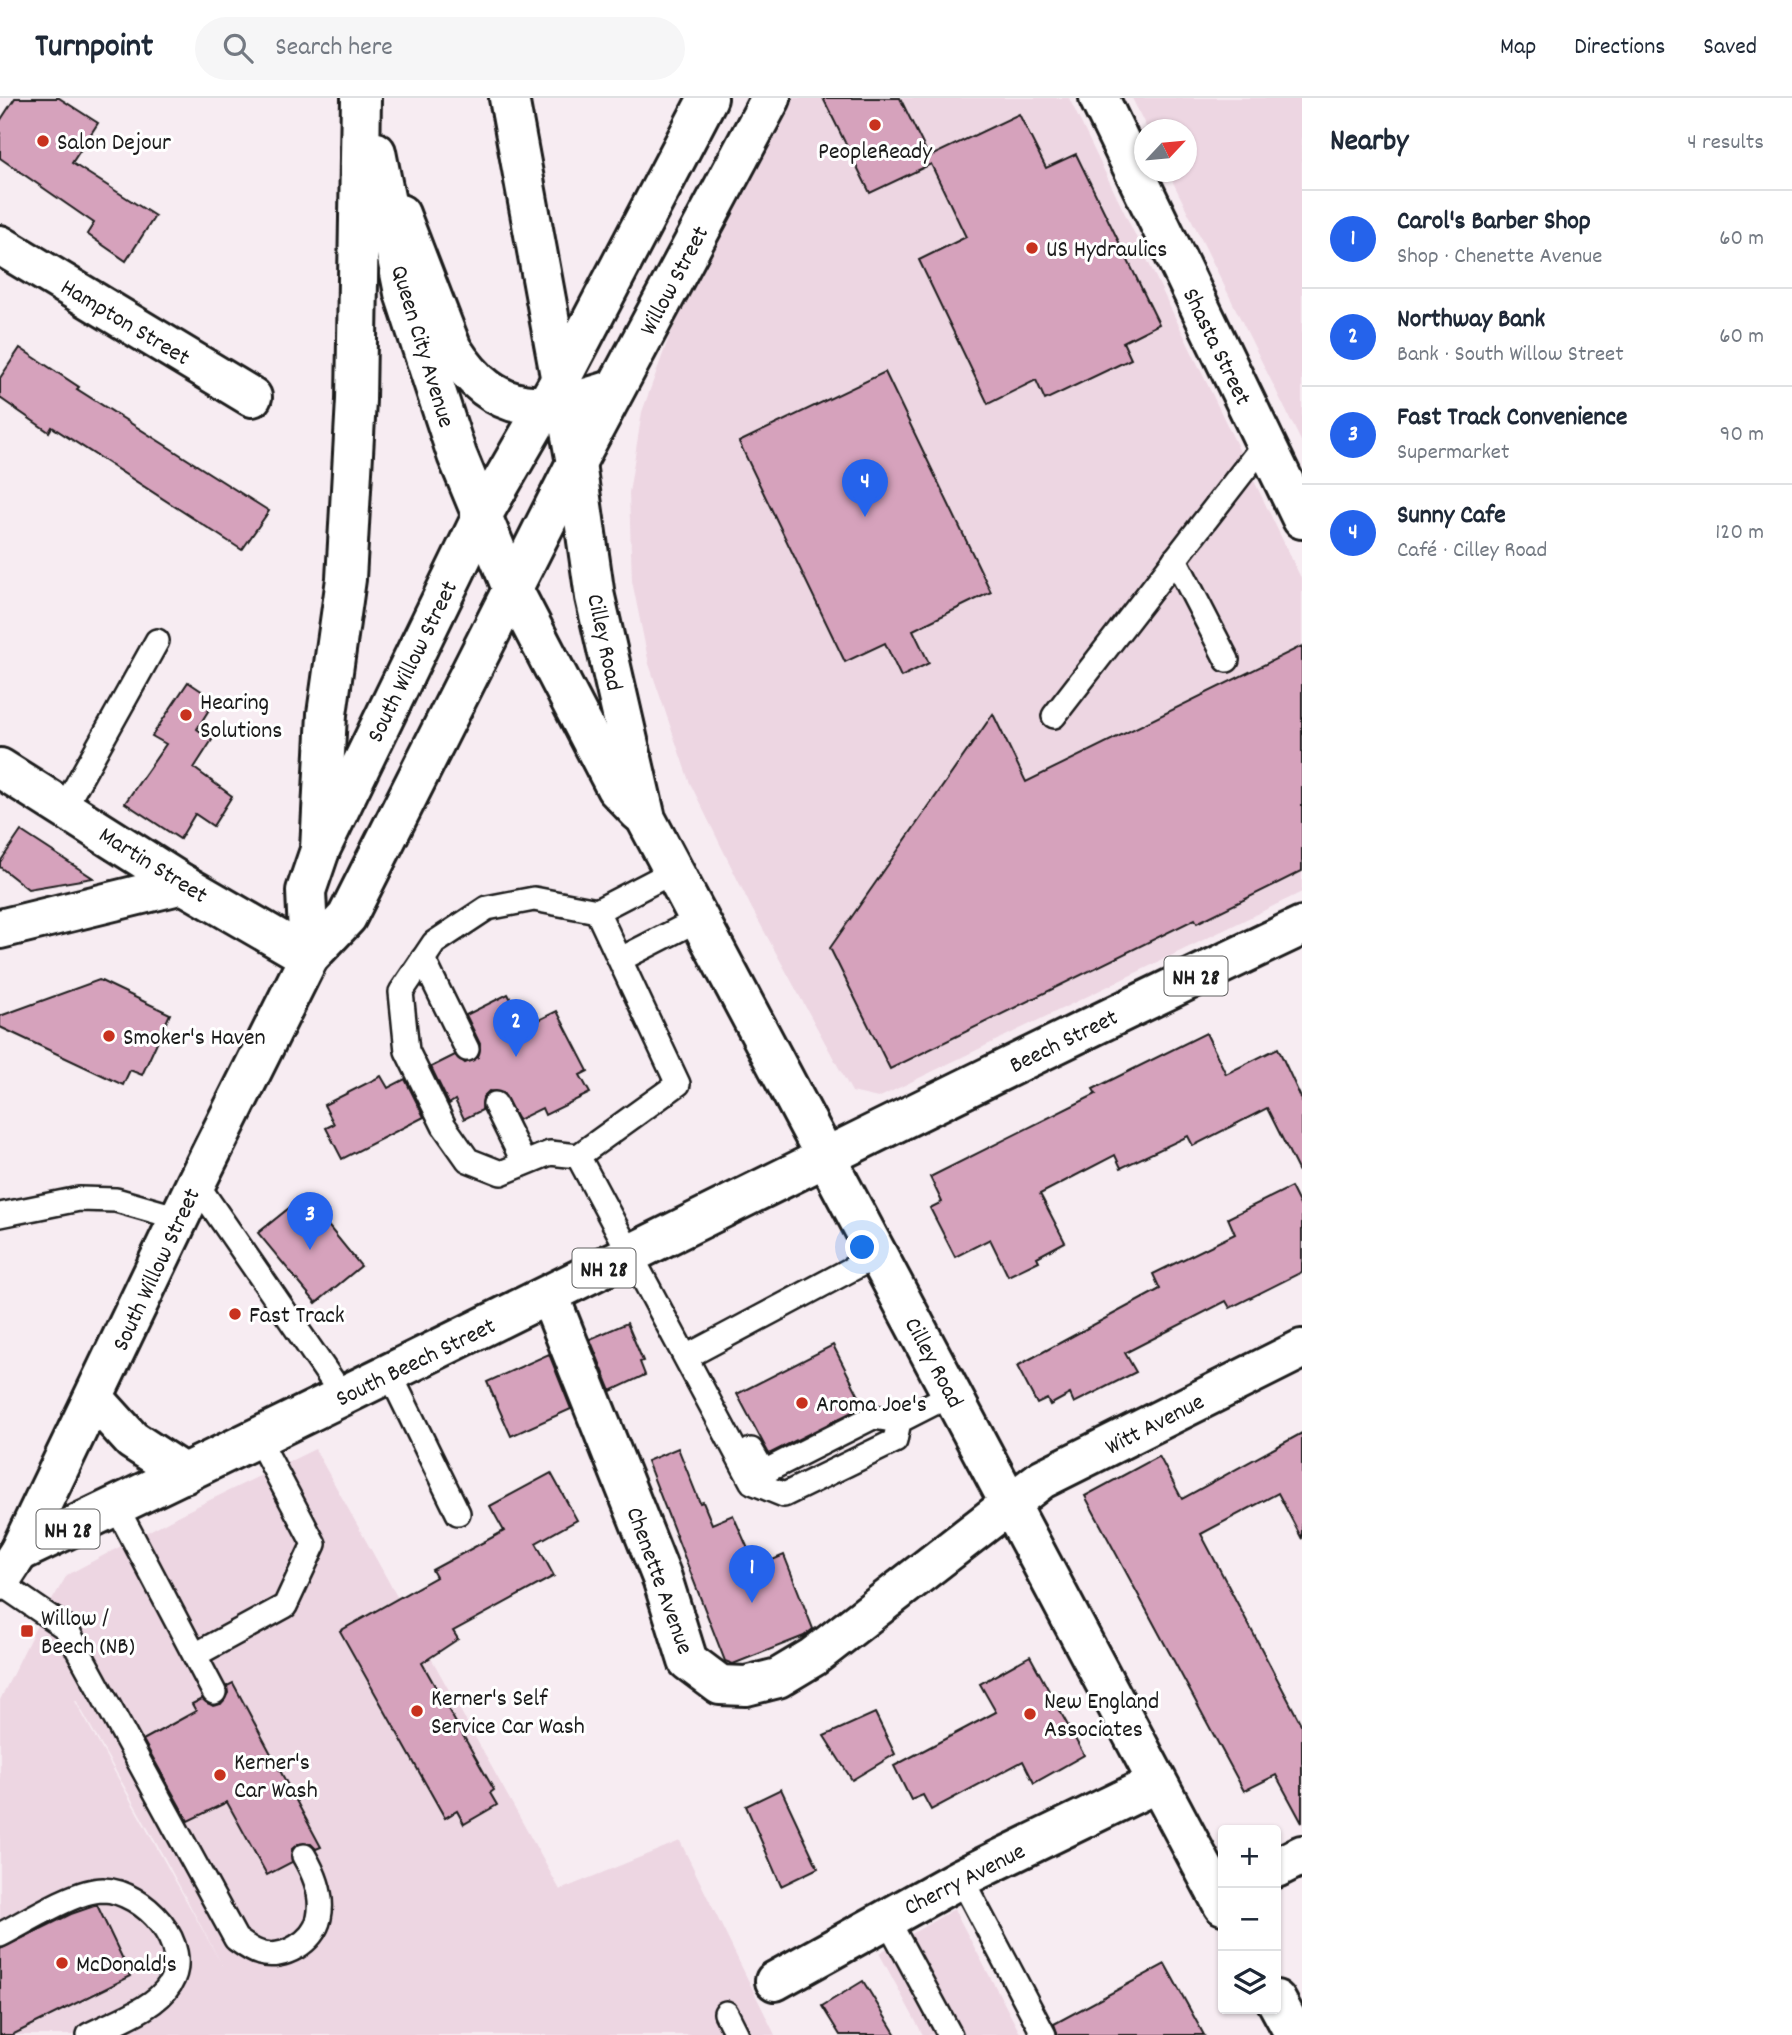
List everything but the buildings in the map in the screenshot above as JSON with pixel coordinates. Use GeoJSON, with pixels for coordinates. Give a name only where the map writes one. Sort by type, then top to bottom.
{"type":"FeatureCollection","features":[{"type":"Feature","properties":{"kind":"street","name":"Queen City Avenue"},"geometry":{"type":"LineString","coordinates":[[364,98],[404,293],[457,455],[511,586]]}},
{"type":"Feature","properties":{"kind":"street"},"geometry":{"type":"LineString","coordinates":[[320,850],[327,714],[346,579],[356,400],[364,98]]}},
{"type":"Feature","properties":{"kind":"street"},"geometry":{"type":"LineString","coordinates":[[509,98],[557,396],[576,463]]}},
{"type":"Feature","properties":{"kind":"street","name":"Willow Street"},"geometry":{"type":"LineString","coordinates":[[557,396],[708,98]]}},
{"type":"Feature","properties":{"kind":"street","name":"Willow Street"},"geometry":{"type":"LineString","coordinates":[[576,463],[771,98]]}},
{"type":"Feature","properties":{"kind":"street","name":"Shasta Street"},"geometry":{"type":"LineString","coordinates":[[1099,98],[1301,515]]}},
{"type":"Feature","properties":{"kind":"street"},"geometry":{"type":"LineString","coordinates":[[373,136],[436,310],[452,349],[464,369],[502,397],[529,405],[557,396],[615,389]]}},
{"type":"Feature","properties":{"kind":"street","name":"Hampton Street"},"geometry":{"type":"LineString","coordinates":[[0,245],[252,397]]}},
{"type":"Feature","properties":{"kind":"street","name":"South Willow Street"},"geometry":{"type":"LineString","coordinates":[[309,957],[306,891],[320,850],[482,516],[557,396]]}},
{"type":"Feature","properties":{"kind":"street","name":"South Willow Street"},"geometry":{"type":"LineString","coordinates":[[5,1569],[94,1398],[196,1183],[309,957],[347,917],[511,586],[576,463]]}},
{"type":"Feature","properties":{"kind":"street","name":"Cilley Road"},"geometry":{"type":"LineString","coordinates":[[576,463],[596,597],[646,819],[1157,1783],[1218,1891]]}},
{"type":"Feature","properties":{"kind":"street","name":"Cilley Road"},"geometry":{"type":"LineString","coordinates":[[511,586],[616,788],[646,819]]}},
{"type":"Feature","properties":{"kind":"street","name":"Martin Street"},"geometry":{"type":"LineString","coordinates":[[0,768],[183,884],[309,957]]}},
{"type":"Feature","properties":{"kind":"street"},"geometry":{"type":"LineString","coordinates":[[0,929],[183,884]]}},
{"type":"Feature","properties":{"kind":"street","name":"Beech Street"},"geometry":{"type":"LineString","coordinates":[[826,1155],[1302,926]]}},
{"type":"Feature","properties":{"kind":"street","name":"South Beech Street"},"geometry":{"type":"LineString","coordinates":[[5,1569],[116,1506],[390,1374],[826,1155]]}},
{"type":"Feature","properties":{"kind":"street","name":"Chenette Avenue"},"geometry":{"type":"LineString","coordinates":[[549,1295],[662,1578],[688,1661],[720,1685],[746,1686],[779,1678],[813,1657],[1010,1502]]}},
{"type":"Feature","properties":{"kind":"street","name":"Witt Avenue"},"geometry":{"type":"LineString","coordinates":[[1010,1502],[1042,1479],[1302,1349]]}},
{"type":"Feature","properties":{"kind":"street"},"geometry":{"type":"LineString","coordinates":[[94,1398],[132,1440],[184,1474]]}},
{"type":"Feature","properties":{"kind":"street","name":"Cherry Avenue"},"geometry":{"type":"LineString","coordinates":[[775,1981],[886,1917],[961,1878],[1157,1783]]}},
{"type":"Feature","properties":{"kind":"street"},"geometry":{"type":"LineString","coordinates":[[1281,1866],[1302,1855]]}},
{"type":"Feature","properties":{"kind":"street"},"geometry":{"type":"LineString","coordinates":[[1281,2009],[1295,2035]]}},
{"type":"Feature","properties":{"kind":"lane"},"geometry":{"type":"LineString","coordinates":[[1054,716],[1265,443]]}},
{"type":"Feature","properties":{"kind":"lane"},"geometry":{"type":"LineString","coordinates":[[1175,559],[1227,660]]}},
{"type":"Feature","properties":{"kind":"lane"},"geometry":{"type":"LineString","coordinates":[[64,808],[157,641]]}},
{"type":"Feature","properties":{"kind":"lane"},"geometry":{"type":"LineString","coordinates":[[597,911],[678,1084],[578,1156],[550,1153],[501,1173],[468,1160],[444,1126],[407,1051],[401,992],[433,943],[487,908],[534,898],[597,911],[674,871]]}},
{"type":"Feature","properties":{"kind":"lane"},"geometry":{"type":"LineString","coordinates":[[621,959],[699,919]]}},
{"type":"Feature","properties":{"kind":"lane"},"geometry":{"type":"LineString","coordinates":[[423,959],[467,1049]]}},
{"type":"Feature","properties":{"kind":"lane"},"geometry":{"type":"LineString","coordinates":[[495,1104],[524,1163]]}},
{"type":"Feature","properties":{"kind":"lane"},"geometry":{"type":"LineString","coordinates":[[578,1156],[752,1482],[784,1495],[895,1441],[899,1421]]}},
{"type":"Feature","properties":{"kind":"lane"},"geometry":{"type":"LineString","coordinates":[[196,1183],[343,1396]]}},
{"type":"Feature","properties":{"kind":"lane"},"geometry":{"type":"LineString","coordinates":[[0,1215],[79,1199],[116,1200],[179,1218]]}},
{"type":"Feature","properties":{"kind":"lane"},"geometry":{"type":"LineString","coordinates":[[691,1366],[716,1340],[878,1255]]}},
{"type":"Feature","properties":{"kind":"lane"},"geometry":{"type":"LineString","coordinates":[[691,1366],[710,1378],[764,1472],[873,1417],[899,1421],[952,1394]]}},
{"type":"Feature","properties":{"kind":"lane"},"geometry":{"type":"LineString","coordinates":[[390,1374],[458,1513]]}},
{"type":"Feature","properties":{"kind":"lane"},"geometry":{"type":"LineString","coordinates":[[195,1655],[285,1606],[314,1544],[258,1438]]}},
{"type":"Feature","properties":{"kind":"lane"},"geometry":{"type":"LineString","coordinates":[[116,1506],[215,1692]]}},
{"type":"Feature","properties":{"kind":"lane"},"geometry":{"type":"LineString","coordinates":[[5,1569],[66,1628],[236,1939],[260,1954],[286,1953],[305,1942],[319,1918],[317,1879],[304,1856]]}},
{"type":"Feature","properties":{"kind":"lane"},"geometry":{"type":"LineString","coordinates":[[961,1878],[1044,2035]]}},
{"type":"Feature","properties":{"kind":"lane"},"geometry":{"type":"LineString","coordinates":[[0,1934],[84,1894],[104,1890],[136,1898],[158,1918],[175,1956],[169,1986],[144,2006],[89,2035]]}},
{"type":"Feature","properties":{"kind":"lane"},"geometry":{"type":"LineString","coordinates":[[886,1917],[950,2035]]}},
{"type":"Feature","properties":{"kind":"lane"},"geometry":{"type":"LineString","coordinates":[[726,2013],[737,2035]]}},
{"type":"Feature","properties":{"kind":"shaded area"},"geometry":{"type":"Polygon","coordinates":[[[784,98],[1069,98],[1302,580],[1302,892],[878,1098],[852,1092],[751,907],[689,781],[649,664],[632,581],[629,493],[642,412],[669,337],[784,98]]]}},
{"type":"Feature","properties":{"kind":"shaded area"},"geometry":{"type":"Polygon","coordinates":[[[1132,98],[1302,98],[1302,443],[1173,182],[1197,182],[1197,119],[1142,119],[1132,98]]]}},
{"type":"Feature","properties":{"kind":"shaded area"},"geometry":{"type":"Polygon","coordinates":[[[315,1449],[560,1890],[680,1841],[775,2035],[0,2035],[0,1700],[35,1629],[67,1575],[181,1514],[315,1449]],[[76,1700],[222,1965],[164,1857],[76,1700]]]}},
{"type":"Feature","properties":{"kind":"shaded area"},"geometry":{"type":"Polygon","coordinates":[[[954,1909],[1021,2035],[923,2035],[879,1953],[954,1909]]]}},
{"type":"Feature","properties":{"kind":"place","name":"PeopleReady"},"geometry":{"type":"Point","coordinates":[875,125]}},
{"type":"Feature","properties":{"kind":"place","name":"Salon Dejour"},"geometry":{"type":"Point","coordinates":[43,141]}},
{"type":"Feature","properties":{"kind":"place","name":"US Hydraulics"},"geometry":{"type":"Point","coordinates":[1032,248]}},
{"type":"Feature","properties":{"kind":"place","name":"Sunny Cafe"},"geometry":{"type":"Point","coordinates":[865,517]}},
{"type":"Feature","properties":{"kind":"place","name":"Hearing Solutions"},"geometry":{"type":"Point","coordinates":[186,715]}},
{"type":"Feature","properties":{"kind":"place","name":"Smoker's Haven"},"geometry":{"type":"Point","coordinates":[109,1036]}},
{"type":"Feature","properties":{"kind":"place","name":"Northway Bank"},"geometry":{"type":"Point","coordinates":[516,1057]}},
{"type":"Feature","properties":{"kind":"place","name":"Fast Track Convenience"},"geometry":{"type":"Point","coordinates":[310,1250]}},
{"type":"Feature","properties":{"kind":"place","name":"Fast Track"},"geometry":{"type":"Point","coordinates":[235,1314]}},
{"type":"Feature","properties":{"kind":"place","name":"Aroma Joe's"},"geometry":{"type":"Point","coordinates":[802,1403]}},
{"type":"Feature","properties":{"kind":"place","name":"Carol's Barber Shop"},"geometry":{"type":"Point","coordinates":[752,1603]}},
{"type":"Feature","properties":{"kind":"place","name":"Willow / Beech (NB)"},"geometry":{"type":"Point","coordinates":[27,1631]}},
{"type":"Feature","properties":{"kind":"place","name":"Kerner's Self Service Car Wash"},"geometry":{"type":"Point","coordinates":[417,1711]}},
{"type":"Feature","properties":{"kind":"place","name":"New England Associates"},"geometry":{"type":"Point","coordinates":[1030,1714]}},
{"type":"Feature","properties":{"kind":"place","name":"Kerner's Car Wash"},"geometry":{"type":"Point","coordinates":[220,1775]}},
{"type":"Feature","properties":{"kind":"place","name":"McDonald's"},"geometry":{"type":"Point","coordinates":[62,1963]}}]}
